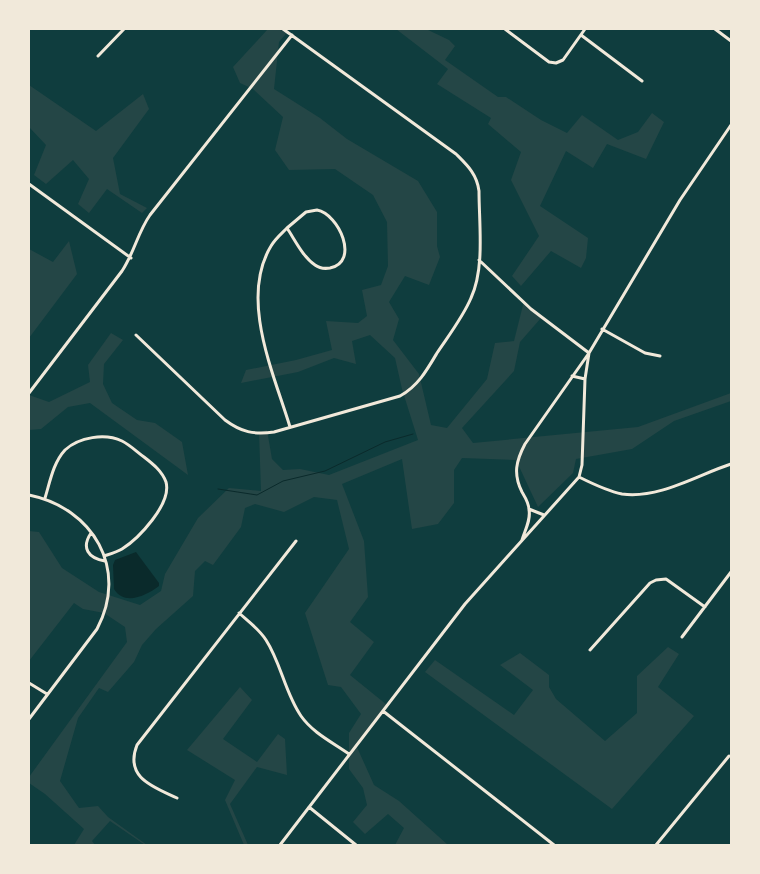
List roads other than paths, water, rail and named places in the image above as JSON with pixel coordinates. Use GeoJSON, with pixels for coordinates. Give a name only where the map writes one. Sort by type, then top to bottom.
{"type":"FeatureCollection","features":[{"type":"Feature","properties":{"kind":"street"},"geometry":{"type":"LineString","coordinates":[[98,56],[124,29]]}},
{"type":"Feature","properties":{"kind":"street"},"geometry":{"type":"LineString","coordinates":[[136,335],[225,420],[236,428],[261,434],[400,396],[414,387],[421,379],[472,297],[477,280],[479,260],[479,191],[478,182],[472,170],[456,154],[283,29]]}},
{"type":"Feature","properties":{"kind":"street"},"geometry":{"type":"LineString","coordinates":[[505,29],[548,62],[556,63],[563,60],[585,29]]}},
{"type":"Feature","properties":{"kind":"street"},"geometry":{"type":"LineString","coordinates":[[715,29],[731,41]]}},
{"type":"Feature","properties":{"kind":"street"},"geometry":{"type":"LineString","coordinates":[[29,393],[131,258],[143,227],[150,215],[292,35]]}},
{"type":"Feature","properties":{"kind":"street"},"geometry":{"type":"LineString","coordinates":[[581,35],[642,80]]}},
{"type":"Feature","properties":{"kind":"street"},"geometry":{"type":"LineString","coordinates":[[520,542],[528,523],[530,509],[515,476],[516,464],[525,444],[589,353],[680,200],[731,125]]}},
{"type":"Feature","properties":{"kind":"street"},"geometry":{"type":"LineString","coordinates":[[29,184],[131,258]]}},
{"type":"Feature","properties":{"kind":"street"},"geometry":{"type":"LineString","coordinates":[[287,228],[307,258],[318,267],[333,268],[342,259],[345,250],[343,239],[335,223],[326,214],[317,210],[306,212],[287,228],[266,255],[259,281],[258,300],[263,339],[290,427]]}},
{"type":"Feature","properties":{"kind":"street"},"geometry":{"type":"LineString","coordinates":[[479,260],[531,309],[589,353]]}},
{"type":"Feature","properties":{"kind":"street"},"geometry":{"type":"LineString","coordinates":[[602,329],[645,353],[660,356]]}},
{"type":"Feature","properties":{"kind":"street"},"geometry":{"type":"LineString","coordinates":[[280,845],[464,604],[579,477],[582,465],[585,379],[589,353]]}},
{"type":"Feature","properties":{"kind":"street"},"geometry":{"type":"LineString","coordinates":[[572,376],[585,379]]}},
{"type":"Feature","properties":{"kind":"street"},"geometry":{"type":"LineString","coordinates":[[45,498],[57,461],[66,449],[91,438],[102,437],[123,442],[154,465],[162,474],[166,484],[166,498],[155,516],[138,537],[105,559],[92,556],[88,552],[86,546],[87,539],[91,533]]}},
{"type":"Feature","properties":{"kind":"street"},"geometry":{"type":"LineString","coordinates":[[579,477],[608,490],[636,494],[661,490],[731,464]]}},
{"type":"Feature","properties":{"kind":"street"},"geometry":{"type":"LineString","coordinates":[[29,496],[45,498],[64,507],[73,513],[91,533],[101,546],[105,559],[109,589],[102,618],[82,650],[46,694],[29,719]]}},
{"type":"Feature","properties":{"kind":"street"},"geometry":{"type":"LineString","coordinates":[[530,509],[545,515]]}},
{"type":"Feature","properties":{"kind":"street"},"geometry":{"type":"LineString","coordinates":[[177,798],[146,783],[139,776],[134,761],[136,748],[140,740],[296,541]]}},
{"type":"Feature","properties":{"kind":"street"},"geometry":{"type":"LineString","coordinates":[[682,637],[731,572]]}},
{"type":"Feature","properties":{"kind":"street"},"geometry":{"type":"LineString","coordinates":[[590,650],[650,583],[656,580],[666,579],[705,607]]}},
{"type":"Feature","properties":{"kind":"street"},"geometry":{"type":"LineString","coordinates":[[239,612],[266,639],[301,716],[312,729],[349,754]]}},
{"type":"Feature","properties":{"kind":"street"},"geometry":{"type":"LineString","coordinates":[[29,683],[46,694]]}},
{"type":"Feature","properties":{"kind":"street"},"geometry":{"type":"LineString","coordinates":[[383,711],[554,845]]}},
{"type":"Feature","properties":{"kind":"street"},"geometry":{"type":"LineString","coordinates":[[656,845],[729,756]]}},
{"type":"Feature","properties":{"kind":"street"},"geometry":{"type":"LineString","coordinates":[[309,807],[356,845]]}},
{"type":"Feature","properties":{"kind":"waterway"},"geometry":{"type":"LineString","coordinates":[[218,489],[257,495],[283,481],[325,471],[385,442],[413,434]]}}]}
